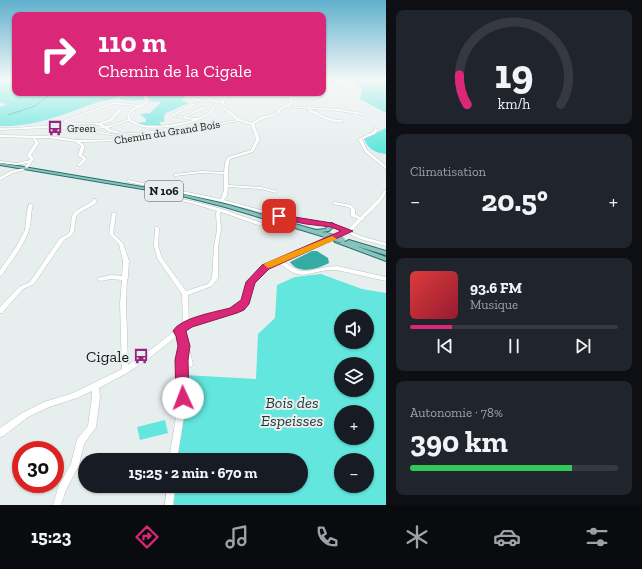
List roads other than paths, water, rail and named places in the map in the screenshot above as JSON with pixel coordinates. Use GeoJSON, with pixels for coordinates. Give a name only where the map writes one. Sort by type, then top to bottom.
{"type":"FeatureCollection","features":[{"type":"Feature","properties":{"kind":"main road","name":"N 106"},"geometry":{"type":"LineString","coordinates":[[0,164],[14,169],[24,168],[178,194],[266,217],[323,236]]}},
{"type":"Feature","properties":{"kind":"main road","name":"N 106"},"geometry":{"type":"LineString","coordinates":[[24,168],[196,200],[386,255]]}},
{"type":"Feature","properties":{"kind":"main road"},"geometry":{"type":"LineString","coordinates":[[266,217],[316,230],[327,230],[332,225]]}},
{"type":"Feature","properties":{"kind":"main road"},"geometry":{"type":"LineString","coordinates":[[340,241],[386,259]]}},
{"type":"Feature","properties":{"kind":"street"},"geometry":{"type":"LineString","coordinates":[[111,104],[64,121],[84,124],[100,124],[111,120],[120,110]]}},
{"type":"Feature","properties":{"kind":"street"},"geometry":{"type":"LineString","coordinates":[[118,104],[140,106]]}},
{"type":"Feature","properties":{"kind":"street"},"geometry":{"type":"LineString","coordinates":[[129,120],[128,114],[130,111],[144,104]]}},
{"type":"Feature","properties":{"kind":"street"},"geometry":{"type":"LineString","coordinates":[[196,104],[173,115],[175,117],[196,119]]}},
{"type":"Feature","properties":{"kind":"street"},"geometry":{"type":"LineString","coordinates":[[222,104],[239,120],[252,124],[262,118],[278,113],[278,111],[283,107],[339,110],[362,114]]}},
{"type":"Feature","properties":{"kind":"street"},"geometry":{"type":"LineString","coordinates":[[288,107],[291,104]]}},
{"type":"Feature","properties":{"kind":"street"},"geometry":{"type":"LineString","coordinates":[[94,130],[129,120],[142,126],[180,124],[208,114],[215,107]]}},
{"type":"Feature","properties":{"kind":"street"},"geometry":{"type":"LineString","coordinates":[[181,118],[203,108]]}},
{"type":"Feature","properties":{"kind":"street"},"geometry":{"type":"LineString","coordinates":[[305,109],[335,121],[343,121],[342,119]]}},
{"type":"Feature","properties":{"kind":"street","name":"Chemin du Grand Bois"},"geometry":{"type":"LineString","coordinates":[[0,136],[34,138],[49,137],[77,141],[105,142],[137,139],[239,120]]}},
{"type":"Feature","properties":{"kind":"street"},"geometry":{"type":"LineString","coordinates":[[100,124],[115,131],[130,133],[158,131]]}},
{"type":"Feature","properties":{"kind":"street"},"geometry":{"type":"LineString","coordinates":[[222,200],[227,186],[225,165],[229,158],[252,151],[258,139],[252,124]]}},
{"type":"Feature","properties":{"kind":"street"},"geometry":{"type":"LineString","coordinates":[[0,129],[49,127],[94,130],[137,139]]}},
{"type":"Feature","properties":{"kind":"street"},"geometry":{"type":"LineString","coordinates":[[376,129],[374,133],[360,139],[366,151],[386,168]]}},
{"type":"Feature","properties":{"kind":"street"},"geometry":{"type":"LineString","coordinates":[[24,168],[32,159],[29,155],[37,143],[34,138]]}},
{"type":"Feature","properties":{"kind":"street"},"geometry":{"type":"LineString","coordinates":[[77,141],[83,146],[80,155],[85,159],[80,165]]}},
{"type":"Feature","properties":{"kind":"street"},"geometry":{"type":"LineString","coordinates":[[0,164],[17,164],[30,161]]}},
{"type":"Feature","properties":{"kind":"street"},"geometry":{"type":"LineString","coordinates":[[0,179],[14,169],[30,161]]}},
{"type":"Feature","properties":{"kind":"street"},"geometry":{"type":"LineString","coordinates":[[175,175],[201,172],[226,173]]}},
{"type":"Feature","properties":{"kind":"street"},"geometry":{"type":"LineString","coordinates":[[128,181],[222,200],[294,220],[332,225],[349,231],[362,238],[386,245]]}},
{"type":"Feature","properties":{"kind":"street"},"geometry":{"type":"LineString","coordinates":[[227,186],[261,188],[276,192]]}},
{"type":"Feature","properties":{"kind":"street"},"geometry":{"type":"LineString","coordinates":[[0,432],[24,415],[95,386],[125,371],[186,325],[240,307],[246,301],[251,282],[265,267],[349,231],[362,219],[386,191]]}},
{"type":"Feature","properties":{"kind":"street"},"geometry":{"type":"LineString","coordinates":[[149,194],[191,202],[260,224]]}},
{"type":"Feature","properties":{"kind":"street"},"geometry":{"type":"LineString","coordinates":[[0,311],[21,288],[32,283],[62,239],[70,235],[74,216],[77,212],[93,204],[95,200]]}},
{"type":"Feature","properties":{"kind":"street"},"geometry":{"type":"LineString","coordinates":[[335,203],[349,206],[353,210],[353,215],[362,219]]}},
{"type":"Feature","properties":{"kind":"street"},"geometry":{"type":"LineString","coordinates":[[0,273],[25,233],[28,225],[29,209],[31,205]]}},
{"type":"Feature","properties":{"kind":"street"},"geometry":{"type":"LineString","coordinates":[[185,294],[210,285],[215,278],[216,247],[219,230],[218,213],[220,210]]}},
{"type":"Feature","properties":{"kind":"street"},"geometry":{"type":"LineString","coordinates":[[114,214],[111,234],[121,243],[126,261],[123,304],[125,371]]}},
{"type":"Feature","properties":{"kind":"street"},"geometry":{"type":"LineString","coordinates":[[157,228],[156,246],[158,251],[185,294],[186,325]]}},
{"type":"Feature","properties":{"kind":"street"},"geometry":{"type":"LineString","coordinates":[[279,261],[294,271],[306,274],[329,268],[337,268],[386,279]]}},
{"type":"Feature","properties":{"kind":"street"},"geometry":{"type":"LineString","coordinates":[[100,278],[126,278]]}},
{"type":"Feature","properties":{"kind":"street"},"geometry":{"type":"LineString","coordinates":[[178,331],[182,334],[190,364]]}},
{"type":"Feature","properties":{"kind":"street"},"geometry":{"type":"LineString","coordinates":[[174,453],[183,398],[182,360],[184,346]]}},
{"type":"Feature","properties":{"kind":"street"},"geometry":{"type":"LineString","coordinates":[[56,505],[62,488],[75,465],[80,442],[92,427],[96,396],[95,386]]}},
{"type":"Feature","properties":{"kind":"street"},"geometry":{"type":"LineString","coordinates":[[169,505],[170,493]]}},
{"type":"Feature","properties":{"kind":"waterway"},"geometry":{"type":"LineString","coordinates":[[8,115],[38,104]]}},
{"type":"Feature","properties":{"kind":"place","name":"Green"},"geometry":{"type":"Point","coordinates":[55,128]}},
{"type":"Feature","properties":{"kind":"place","name":"Cigale"},"geometry":{"type":"Point","coordinates":[141,356]}},
{"type":"Feature","properties":{"kind":"park label","name":"Bois des Espeisses"},"geometry":{"type":"Point","coordinates":[292,411]}}]}
